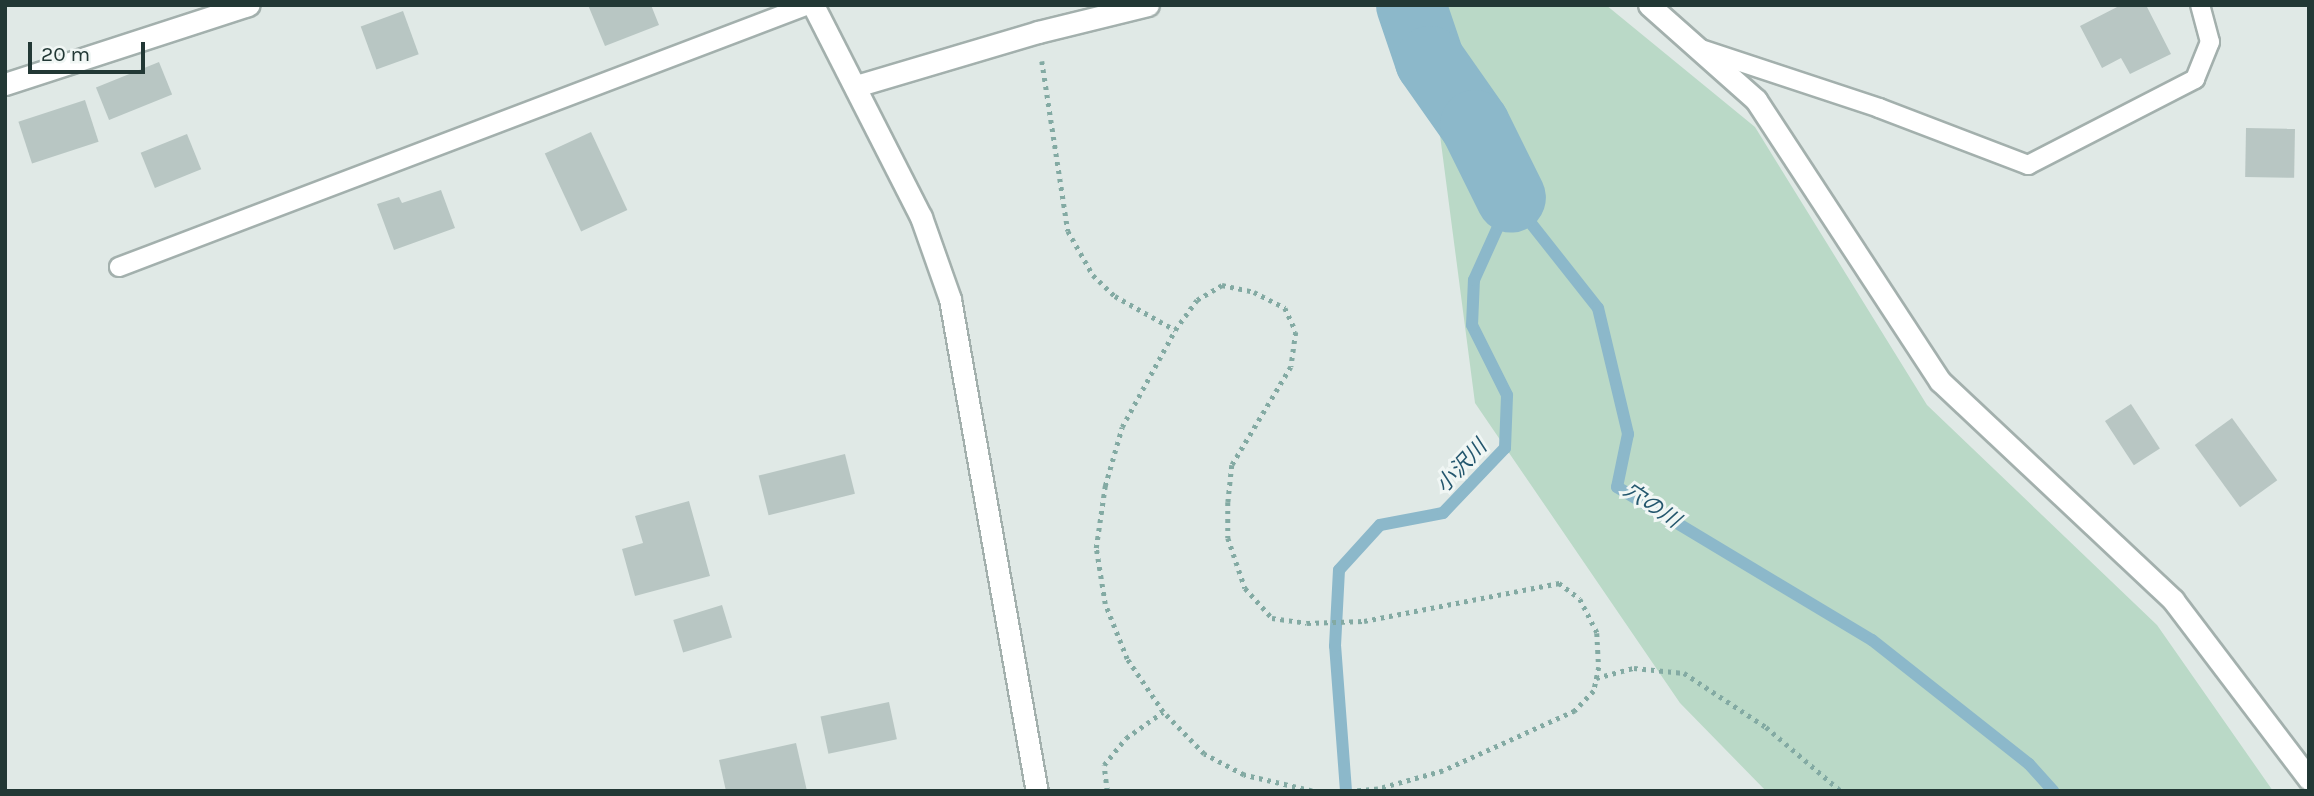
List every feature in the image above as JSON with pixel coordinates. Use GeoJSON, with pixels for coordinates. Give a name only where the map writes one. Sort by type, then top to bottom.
{"type":"FeatureCollection","features":[{"type":"Feature","properties":{"kind":"street"},"geometry":{"type":"LineString","coordinates":[[5,84],[247,5]]}},
{"type":"Feature","properties":{"kind":"street"},"geometry":{"type":"LineString","coordinates":[[813,5],[921,217],[950,299],[1037,791]]}},
{"type":"Feature","properties":{"kind":"street"},"geometry":{"type":"LineString","coordinates":[[856,86],[1038,32],[1148,5]]}},
{"type":"Feature","properties":{"kind":"street"},"geometry":{"type":"LineString","coordinates":[[1649,5],[1756,100],[1940,381],[2173,600],[2309,779]]}},
{"type":"Feature","properties":{"kind":"lane"},"geometry":{"type":"LineString","coordinates":[[118,267],[808,5]]}},
{"type":"Feature","properties":{"kind":"lane"},"geometry":{"type":"LineString","coordinates":[[1697,48],[1879,108],[2028,165],[2195,79],[2210,42],[2200,5]]}},
{"type":"Feature","properties":{"kind":"path"},"geometry":{"type":"LineString","coordinates":[[1038,32],[1068,231],[1093,275],[1115,296],[1175,330]]}},
{"type":"Feature","properties":{"kind":"path"},"geometry":{"type":"LineString","coordinates":[[1312,791],[1244,775],[1214,759],[1163,712],[1127,659],[1105,604],[1096,548],[1105,485],[1122,427],[1175,330],[1197,300],[1222,285],[1254,292],[1285,308],[1296,332],[1291,367],[1232,465],[1228,538],[1245,588],[1272,618],[1307,623],[1364,621],[1559,583],[1580,599],[1597,634],[1594,691],[1575,711],[1443,771],[1378,789],[1354,791]]}},
{"type":"Feature","properties":{"kind":"path"},"geometry":{"type":"LineString","coordinates":[[1596,678],[1634,668],[1684,673],[1766,727],[1841,791]]}},
{"type":"Feature","properties":{"kind":"path"},"geometry":{"type":"LineString","coordinates":[[1107,791],[1104,765],[1126,738],[1163,712]]}},
{"type":"Feature","properties":{"kind":"green space"},"geometry":{"type":"Polygon","coordinates":[[[1423,5],[1606,5],[1755,127],[1927,405],[2157,625],[2273,791],[1766,791],[1680,703],[1475,403],[1423,5]]]}},
{"type":"Feature","properties":{"kind":"building"},"geometry":{"type":"Polygon","coordinates":[[[588,5],[651,5],[659,25],[605,46],[588,5]]]}},
{"type":"Feature","properties":{"kind":"building"},"geometry":{"type":"Polygon","coordinates":[[[2121,5],[2146,5],[2171,54],[2130,74],[2121,58],[2102,68],[2080,26],[2121,5]]]}},
{"type":"Feature","properties":{"kind":"building"},"geometry":{"type":"Polygon","coordinates":[[[403,11],[419,54],[376,70],[361,26],[403,11]]]}},
{"type":"Feature","properties":{"kind":"building"},"geometry":{"type":"Polygon","coordinates":[[[159,62],[172,94],[109,120],[96,87],[159,62]]]}},
{"type":"Feature","properties":{"kind":"building"},"geometry":{"type":"Polygon","coordinates":[[[85,100],[99,142],[32,163],[18,122],[85,100]]]}},
{"type":"Feature","properties":{"kind":"building"},"geometry":{"type":"Polygon","coordinates":[[[2246,128],[2295,129],[2294,178],[2245,177],[2246,128]]]}},
{"type":"Feature","properties":{"kind":"building"},"geometry":{"type":"Polygon","coordinates":[[[591,132],[627,210],[581,231],[545,154],[591,132]]]}},
{"type":"Feature","properties":{"kind":"building"},"geometry":{"type":"Polygon","coordinates":[[[187,134],[201,169],[155,188],[141,153],[187,134]]]}},
{"type":"Feature","properties":{"kind":"building"},"geometry":{"type":"Polygon","coordinates":[[[441,190],[455,228],[394,250],[377,204],[399,197],[402,203],[441,190]]]}},
{"type":"Feature","properties":{"kind":"building"},"geometry":{"type":"Polygon","coordinates":[[[2131,404],[2160,448],[2134,465],[2105,421],[2131,404]]]}},
{"type":"Feature","properties":{"kind":"building"},"geometry":{"type":"Polygon","coordinates":[[[2232,418],[2277,480],[2240,507],[2195,445],[2232,418]]]}},
{"type":"Feature","properties":{"kind":"building"},"geometry":{"type":"Polygon","coordinates":[[[845,454],[855,494],[769,515],[759,476],[845,454]]]}},
{"type":"Feature","properties":{"kind":"building"},"geometry":{"type":"Polygon","coordinates":[[[689,501],[710,576],[635,596],[622,549],[643,543],[635,516],[689,501]]]}},
{"type":"Feature","properties":{"kind":"building"},"geometry":{"type":"Polygon","coordinates":[[[722,605],[732,638],[683,652],[673,620],[722,605]]]}},
{"type":"Feature","properties":{"kind":"building"},"geometry":{"type":"Polygon","coordinates":[[[889,702],[897,739],[828,754],[821,717],[889,702]]]}},
{"type":"Feature","properties":{"kind":"building"},"geometry":{"type":"Polygon","coordinates":[[[796,743],[807,791],[726,791],[719,760],[796,743]]]}},
{"type":"Feature","properties":{"kind":"waterway","name":"穴の川"},"geometry":{"type":"LineString","coordinates":[[1411,5],[1430,61],[1475,125],[1511,198]]}},
{"type":"Feature","properties":{"kind":"waterway","name":"穴の川"},"geometry":{"type":"LineString","coordinates":[[1346,791],[1335,646],[1339,570],[1380,525],[1443,513],[1505,448],[1507,395],[1472,325],[1474,280],[1511,198],[1598,308],[1628,434],[1617,487],[1872,640],[2029,764],[2053,791]]}},
{"type":"Feature","properties":{"kind":"water label","name":"小沢川"},"geometry":{"type":"Point","coordinates":[1461,466]}}]}
